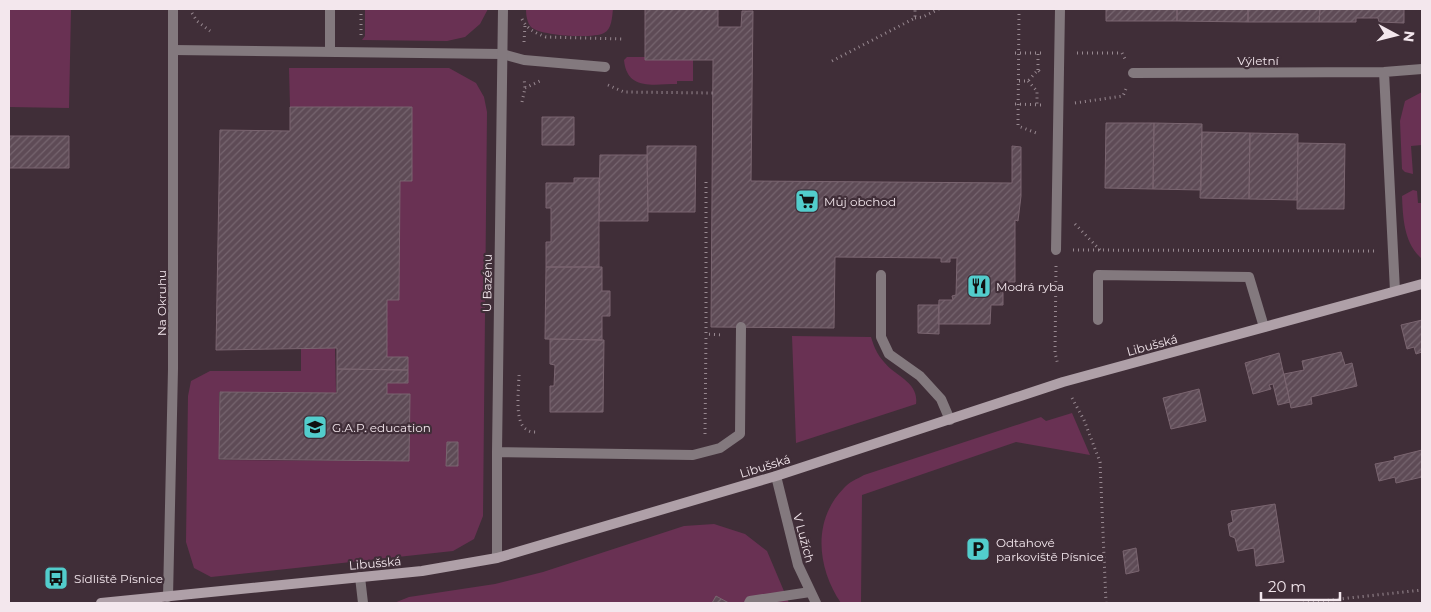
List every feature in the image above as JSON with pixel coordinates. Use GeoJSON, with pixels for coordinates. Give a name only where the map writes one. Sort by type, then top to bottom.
{"type":"FeatureCollection","features":[{"type":"Feature","properties":{"kind":"main road","name":"Libušská"},"geometry":{"type":"LineString","coordinates":[[101,603],[165,600],[422,571],[497,558],[776,476],[1063,382],[1422,284]]}},
{"type":"Feature","properties":{"kind":"street","name":"Na Okruhu"},"geometry":{"type":"LineString","coordinates":[[165,600],[173,368],[173,9]]}},
{"type":"Feature","properties":{"kind":"street"},"geometry":{"type":"LineString","coordinates":[[330,9],[330,52]]}},
{"type":"Feature","properties":{"kind":"street","name":"U Bazénu"},"geometry":{"type":"LineString","coordinates":[[497,558],[503,9]]}},
{"type":"Feature","properties":{"kind":"street"},"geometry":{"type":"LineString","coordinates":[[1056,250],[1060,9]]}},
{"type":"Feature","properties":{"kind":"street"},"geometry":{"type":"LineString","coordinates":[[173,50],[502,54],[524,60],[605,67]]}},
{"type":"Feature","properties":{"kind":"street","name":"Výletní"},"geometry":{"type":"LineString","coordinates":[[1133,73],[1384,72],[1422,69]]}},
{"type":"Feature","properties":{"kind":"street"},"geometry":{"type":"LineString","coordinates":[[1384,72],[1395,291]]}},
{"type":"Feature","properties":{"kind":"street"},"geometry":{"type":"LineString","coordinates":[[881,275],[881,337],[889,354],[920,376],[941,400],[950,420]]}},
{"type":"Feature","properties":{"kind":"street"},"geometry":{"type":"LineString","coordinates":[[1098,320],[1098,275],[1249,277],[1264,327]]}},
{"type":"Feature","properties":{"kind":"street"},"geometry":{"type":"LineString","coordinates":[[497,452],[693,455],[720,448],[740,434],[741,331]]}},
{"type":"Feature","properties":{"kind":"street","name":"V Lužích"},"geometry":{"type":"LineString","coordinates":[[776,476],[798,565],[816,603]]}},
{"type":"Feature","properties":{"kind":"street"},"geometry":{"type":"LineString","coordinates":[[360,577],[363,603]]}},
{"type":"Feature","properties":{"kind":"street"},"geometry":{"type":"LineString","coordinates":[[749,603],[750,601],[810,592]]}},
{"type":"Feature","properties":{"kind":"path"},"geometry":{"type":"LineString","coordinates":[[914,9],[915,18]]}},
{"type":"Feature","properties":{"kind":"path"},"geometry":{"type":"LineString","coordinates":[[832,61],[915,18],[923,17],[939,9]]}},
{"type":"Feature","properties":{"kind":"path"},"geometry":{"type":"LineString","coordinates":[[1019,9],[1016,104],[1018,126],[1036,132],[1058,148]]}},
{"type":"Feature","properties":{"kind":"path"},"geometry":{"type":"LineString","coordinates":[[520,15],[525,25],[535,33],[546,37],[623,39]]}},
{"type":"Feature","properties":{"kind":"path"},"geometry":{"type":"LineString","coordinates":[[522,104],[525,88],[525,25]]}},
{"type":"Feature","properties":{"kind":"path"},"geometry":{"type":"LineString","coordinates":[[1016,104],[1059,105],[1123,96],[1133,73],[1122,53],[1017,53]]}},
{"type":"Feature","properties":{"kind":"path"},"geometry":{"type":"LineString","coordinates":[[1038,53],[1038,70]]}},
{"type":"Feature","properties":{"kind":"path"},"geometry":{"type":"LineString","coordinates":[[502,87],[525,88],[542,80]]}},
{"type":"Feature","properties":{"kind":"path"},"geometry":{"type":"LineString","coordinates":[[1028,81],[1037,91],[1037,105]]}},
{"type":"Feature","properties":{"kind":"path"},"geometry":{"type":"LineString","coordinates":[[598,84],[608,85],[624,92],[713,93]]}},
{"type":"Feature","properties":{"kind":"path"},"geometry":{"type":"LineString","coordinates":[[699,436],[705,434],[706,182]]}},
{"type":"Feature","properties":{"kind":"path"},"geometry":{"type":"LineString","coordinates":[[1057,204],[1100,251]]}},
{"type":"Feature","properties":{"kind":"path"},"geometry":{"type":"LineString","coordinates":[[1063,382],[1055,353],[1056,250],[1369,252],[1392,249]]}},
{"type":"Feature","properties":{"kind":"path"},"geometry":{"type":"LineString","coordinates":[[706,334],[741,331]]}},
{"type":"Feature","properties":{"kind":"path"},"geometry":{"type":"LineString","coordinates":[[519,369],[518,417],[521,426],[527,431],[538,433]]}},
{"type":"Feature","properties":{"kind":"path"},"geometry":{"type":"LineString","coordinates":[[1076,405],[1084,420],[1100,462],[1106,603]]}},
{"type":"Feature","properties":{"kind":"path"},"geometry":{"type":"LineString","coordinates":[[1303,603],[1422,590]]}},
{"type":"Feature","properties":{"kind":"shaded area"},"geometry":{"type":"Polygon","coordinates":[[[9,9],[71,9],[69,108],[9,107],[9,9]]]}},
{"type":"Feature","properties":{"kind":"shaded area"},"geometry":{"type":"Polygon","coordinates":[[[365,9],[488,9],[480,24],[465,37],[447,41],[362,40],[365,36],[365,9]]]}},
{"type":"Feature","properties":{"kind":"shaded area"},"geometry":{"type":"Polygon","coordinates":[[[526,9],[613,9],[607,31],[598,35],[578,36],[545,33],[536,30],[529,23],[526,9]]]}},
{"type":"Feature","properties":{"kind":"shaded area"},"geometry":{"type":"Polygon","coordinates":[[[627,57],[645,57],[645,60],[693,60],[693,81],[677,81],[677,84],[643,84],[630,77],[624,60],[627,57]]]}},
{"type":"Feature","properties":{"kind":"shaded area"},"geometry":{"type":"Polygon","coordinates":[[[289,68],[449,68],[476,83],[484,97],[487,112],[483,516],[474,539],[453,551],[211,577],[194,568],[186,542],[188,396],[191,381],[210,371],[301,371],[301,348],[335,348],[336,393],[219,392],[219,460],[409,461],[410,394],[386,394],[387,383],[408,383],[408,357],[387,357],[387,300],[399,300],[400,181],[412,181],[412,107],[290,107],[289,68]],[[447,443],[446,466],[458,466],[458,443],[447,443]]]}},
{"type":"Feature","properties":{"kind":"shaded area"},"geometry":{"type":"Polygon","coordinates":[[[1422,92],[1422,145],[1411,146],[1413,174],[1402,169],[1400,121],[1405,101],[1422,92]]]}},
{"type":"Feature","properties":{"kind":"shaded area"},"geometry":{"type":"Polygon","coordinates":[[[1413,190],[1417,191],[1418,203],[1422,203],[1422,259],[1411,246],[1404,222],[1402,196],[1413,190]]]}},
{"type":"Feature","properties":{"kind":"shaded area"},"geometry":{"type":"Polygon","coordinates":[[[792,336],[871,337],[882,359],[906,380],[914,390],[916,404],[796,443],[792,336]]]}},
{"type":"Feature","properties":{"kind":"shaded area"},"geometry":{"type":"Polygon","coordinates":[[[1072,413],[1090,455],[1016,442],[862,495],[861,603],[841,603],[827,575],[823,560],[822,544],[823,529],[827,515],[834,501],[848,484],[864,475],[1041,417],[1046,421],[1072,413]]]}},
{"type":"Feature","properties":{"kind":"shaded area"},"geometry":{"type":"Polygon","coordinates":[[[714,524],[745,534],[767,551],[789,603],[729,603],[716,596],[712,603],[394,603],[409,597],[495,584],[543,572],[684,526],[714,524]]]}},
{"type":"Feature","properties":{"kind":"building"},"geometry":{"type":"Polygon","coordinates":[[[645,9],[718,9],[718,27],[741,27],[742,11],[753,11],[751,181],[1012,183],[1012,146],[1021,147],[1021,196],[1018,221],[1015,220],[1015,282],[1003,282],[1003,305],[991,305],[990,324],[938,324],[939,300],[953,300],[952,296],[956,295],[957,258],[950,258],[950,262],[941,262],[941,258],[835,257],[834,328],[711,327],[713,60],[645,60],[645,9]]]}},
{"type":"Feature","properties":{"kind":"building"},"geometry":{"type":"Polygon","coordinates":[[[1106,9],[1177,9],[1177,21],[1106,21],[1106,9]]]}},
{"type":"Feature","properties":{"kind":"building"},"geometry":{"type":"Polygon","coordinates":[[[1177,9],[1248,9],[1248,22],[1177,21],[1177,9]]]}},
{"type":"Feature","properties":{"kind":"building"},"geometry":{"type":"Polygon","coordinates":[[[1248,9],[1320,9],[1319,22],[1248,22],[1248,9]]]}},
{"type":"Feature","properties":{"kind":"building"},"geometry":{"type":"Polygon","coordinates":[[[1320,9],[1404,9],[1404,23],[1379,22],[1378,18],[1356,18],[1356,22],[1319,22],[1320,9]]]}},
{"type":"Feature","properties":{"kind":"building"},"geometry":{"type":"Polygon","coordinates":[[[290,107],[412,107],[412,181],[400,181],[399,300],[387,300],[387,357],[408,357],[408,370],[337,369],[337,348],[216,350],[220,130],[290,131],[290,107]]]}},
{"type":"Feature","properties":{"kind":"building"},"geometry":{"type":"Polygon","coordinates":[[[542,117],[574,117],[574,145],[542,145],[542,117]]]}},
{"type":"Feature","properties":{"kind":"building"},"geometry":{"type":"Polygon","coordinates":[[[1106,123],[1154,123],[1153,189],[1105,188],[1106,123]]]}},
{"type":"Feature","properties":{"kind":"building"},"geometry":{"type":"Polygon","coordinates":[[[1154,123],[1202,124],[1201,190],[1153,189],[1154,123]]]}},
{"type":"Feature","properties":{"kind":"building"},"geometry":{"type":"Polygon","coordinates":[[[1202,132],[1250,133],[1249,199],[1200,198],[1202,132]]]}},
{"type":"Feature","properties":{"kind":"building"},"geometry":{"type":"Polygon","coordinates":[[[1250,133],[1298,134],[1297,200],[1249,199],[1250,133]]]}},
{"type":"Feature","properties":{"kind":"building"},"geometry":{"type":"Polygon","coordinates":[[[9,136],[69,136],[69,168],[9,168],[9,136]]]}},
{"type":"Feature","properties":{"kind":"building"},"geometry":{"type":"Polygon","coordinates":[[[1298,143],[1345,144],[1344,209],[1297,209],[1298,143]]]}},
{"type":"Feature","properties":{"kind":"building"},"geometry":{"type":"Polygon","coordinates":[[[647,146],[696,146],[695,212],[648,212],[647,146]]]}},
{"type":"Feature","properties":{"kind":"building"},"geometry":{"type":"Polygon","coordinates":[[[600,155],[647,155],[648,221],[599,221],[600,155]]]}},
{"type":"Feature","properties":{"kind":"building"},"geometry":{"type":"Polygon","coordinates":[[[574,178],[599,178],[599,267],[546,267],[546,242],[551,242],[551,208],[546,208],[546,183],[574,183],[574,178]]]}},
{"type":"Feature","properties":{"kind":"building"},"geometry":{"type":"Polygon","coordinates":[[[546,267],[602,267],[602,291],[610,291],[610,316],[602,316],[602,340],[545,339],[546,267]]]}},
{"type":"Feature","properties":{"kind":"building"},"geometry":{"type":"Polygon","coordinates":[[[918,305],[939,305],[939,334],[918,333],[918,305]]]}},
{"type":"Feature","properties":{"kind":"building"},"geometry":{"type":"Polygon","coordinates":[[[1422,320],[1422,352],[1416,354],[1414,347],[1407,349],[1401,325],[1422,320]]]}},
{"type":"Feature","properties":{"kind":"building"},"geometry":{"type":"Polygon","coordinates":[[[550,339],[604,340],[603,412],[550,412],[550,386],[554,386],[555,365],[550,364],[550,339]]]}},
{"type":"Feature","properties":{"kind":"building"},"geometry":{"type":"Polygon","coordinates":[[[1341,352],[1345,365],[1352,363],[1357,386],[1311,397],[1312,404],[1291,408],[1284,374],[1304,370],[1302,361],[1341,352]]]}},
{"type":"Feature","properties":{"kind":"building"},"geometry":{"type":"Polygon","coordinates":[[[1279,353],[1290,402],[1278,405],[1273,384],[1269,385],[1271,389],[1253,394],[1245,363],[1279,353]]]}},
{"type":"Feature","properties":{"kind":"building","name":"G.A.P. education"},"geometry":{"type":"Polygon","coordinates":[[[337,369],[408,370],[408,383],[387,383],[387,394],[410,394],[409,461],[219,459],[220,392],[337,393],[337,369]]]}},
{"type":"Feature","properties":{"kind":"building"},"geometry":{"type":"Polygon","coordinates":[[[1199,389],[1206,421],[1171,429],[1163,398],[1199,389]]]}},
{"type":"Feature","properties":{"kind":"building"},"geometry":{"type":"Polygon","coordinates":[[[447,442],[458,442],[458,466],[446,466],[447,442]]]}},
{"type":"Feature","properties":{"kind":"building"},"geometry":{"type":"Polygon","coordinates":[[[1422,450],[1422,477],[1396,483],[1395,477],[1379,481],[1375,464],[1395,460],[1394,457],[1422,450]]]}},
{"type":"Feature","properties":{"kind":"building"},"geometry":{"type":"Polygon","coordinates":[[[1275,504],[1284,562],[1256,566],[1254,548],[1238,551],[1235,538],[1230,536],[1228,524],[1233,522],[1231,511],[1275,504]]]}},
{"type":"Feature","properties":{"kind":"building"},"geometry":{"type":"Polygon","coordinates":[[[1136,548],[1139,571],[1126,574],[1123,551],[1136,548]]]}},
{"type":"Feature","properties":{"kind":"building"},"geometry":{"type":"Polygon","coordinates":[[[716,596],[729,603],[712,603],[716,596]]]}},
{"type":"Feature","properties":{"kind":"place","name":"Můj obchod"},"geometry":{"type":"Point","coordinates":[807,201]}},
{"type":"Feature","properties":{"kind":"place","name":"Modrá ryba"},"geometry":{"type":"Point","coordinates":[979,286]}},
{"type":"Feature","properties":{"kind":"place","name":"G.A.P. education"},"geometry":{"type":"Point","coordinates":[315,427]}},
{"type":"Feature","properties":{"kind":"place","name":"Odtahové parkoviště Písnice"},"geometry":{"type":"Point","coordinates":[978,549]}},
{"type":"Feature","properties":{"kind":"place","name":"Sídliště Písnice"},"geometry":{"type":"Point","coordinates":[56,578]}}]}
